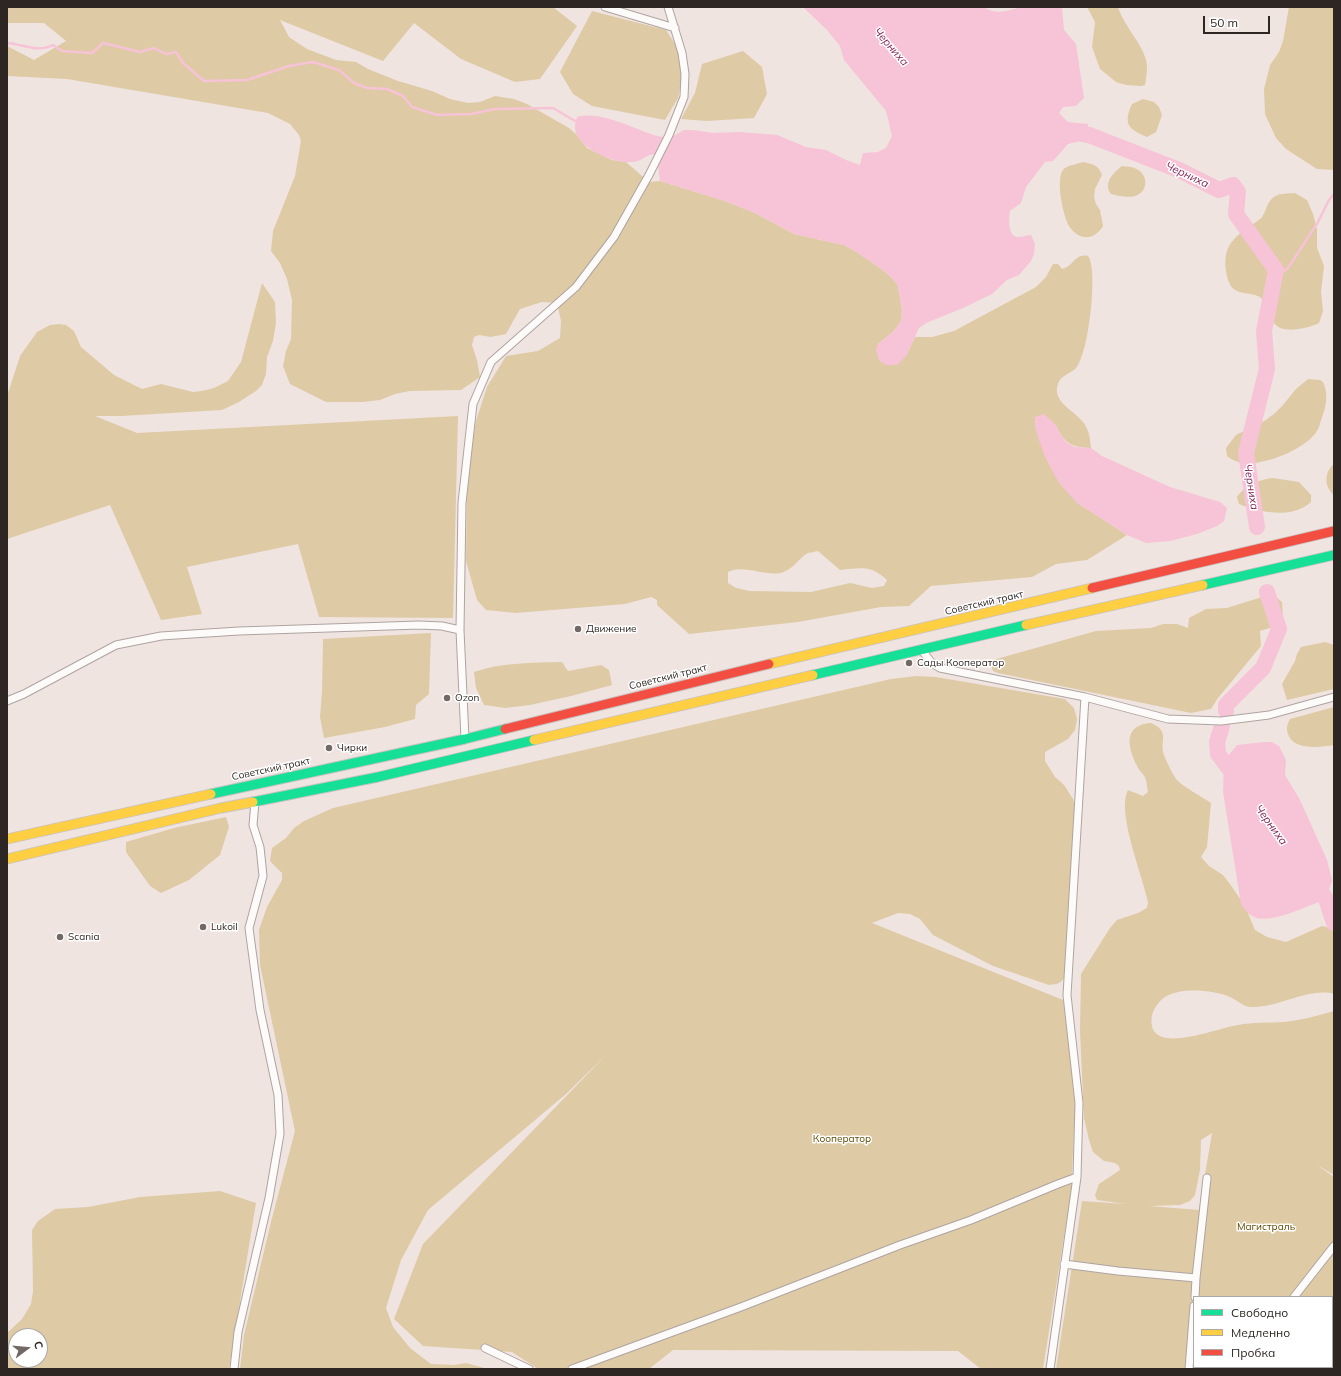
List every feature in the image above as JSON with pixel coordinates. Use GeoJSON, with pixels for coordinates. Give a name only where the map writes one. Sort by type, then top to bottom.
{"type":"FeatureCollection","features":[{"type":"Feature","properties":{"kind":"highway","name":"Советский тракт"},"geometry":{"type":"LineString","coordinates":[[7,839],[465,739],[669,688],[1334,531]]}},
{"type":"Feature","properties":{"kind":"highway"},"geometry":{"type":"LineString","coordinates":[[7,859],[221,808],[378,777],[921,649],[1334,555]]}},
{"type":"Feature","properties":{"kind":"street"},"geometry":{"type":"LineString","coordinates":[[605,7],[675,28]]}},
{"type":"Feature","properties":{"kind":"street"},"geometry":{"type":"LineString","coordinates":[[465,739],[460,630],[462,503],[473,404],[491,362],[576,288],[614,237],[641,189],[669,134],[684,97],[685,74],[682,53],[668,7]]}},
{"type":"Feature","properties":{"kind":"street"},"geometry":{"type":"LineString","coordinates":[[7,701],[24,694],[116,645],[161,636],[239,631],[419,625],[442,626],[460,630]]}},
{"type":"Feature","properties":{"kind":"street"},"geometry":{"type":"LineString","coordinates":[[921,649],[931,662],[940,668],[1085,696],[1168,719],[1221,721],[1269,715],[1334,697]]}},
{"type":"Feature","properties":{"kind":"street"},"geometry":{"type":"LineString","coordinates":[[1050,1369],[1077,1177],[1079,1103],[1067,995],[1085,696]]}},
{"type":"Feature","properties":{"kind":"street"},"geometry":{"type":"LineString","coordinates":[[234,1369],[238,1332],[269,1198],[280,1134],[278,1095],[260,1010],[249,928],[263,876],[260,847],[253,825],[255,802]]}},
{"type":"Feature","properties":{"kind":"street"},"geometry":{"type":"LineString","coordinates":[[572,1369],[741,1307],[900,1245],[971,1220],[1077,1177]]}},
{"type":"Feature","properties":{"kind":"street"},"geometry":{"type":"LineString","coordinates":[[1195,1296],[1207,1178]]}},
{"type":"Feature","properties":{"kind":"street"},"geometry":{"type":"LineString","coordinates":[[1295,1296],[1334,1246]]}},
{"type":"Feature","properties":{"kind":"street"},"geometry":{"type":"LineString","coordinates":[[1064,1264],[1118,1271],[1196,1278]]}},
{"type":"Feature","properties":{"kind":"street"},"geometry":{"type":"LineString","coordinates":[[1189,1369],[1193,1319]]}},
{"type":"Feature","properties":{"kind":"street"},"geometry":{"type":"LineString","coordinates":[[485,1348],[529,1369]]}},
{"type":"Feature","properties":{"kind":"green space"},"geometry":{"type":"Polygon","coordinates":[[[7,7],[553,7],[577,26],[540,79],[515,82],[461,59],[414,23],[383,61],[280,20],[289,37],[307,49],[336,60],[356,62],[368,69],[398,81],[432,91],[450,99],[468,103],[480,102],[495,96],[514,99],[527,104],[569,128],[577,135],[587,148],[612,160],[626,162],[649,182],[660,181],[725,201],[755,213],[794,234],[844,245],[883,270],[898,286],[902,310],[901,321],[894,331],[878,344],[906,356],[915,337],[932,337],[954,331],[1036,287],[1046,277],[1053,264],[1058,264],[1062,269],[1069,266],[1080,256],[1088,256],[1091,263],[1092,290],[1087,337],[1080,361],[1075,369],[1059,381],[1057,391],[1058,397],[1066,407],[1082,420],[1087,428],[1091,448],[1068,443],[1055,424],[1076,502],[1127,535],[1087,560],[1056,564],[1032,577],[931,586],[909,606],[881,607],[798,622],[689,634],[657,605],[657,600],[651,597],[625,604],[516,613],[486,610],[477,600],[466,561],[467,489],[476,421],[487,387],[506,356],[538,351],[560,338],[561,321],[557,303],[542,302],[520,309],[506,334],[491,337],[479,335],[474,337],[472,345],[477,360],[480,377],[461,390],[410,391],[395,394],[380,400],[362,402],[326,402],[290,384],[283,366],[286,351],[291,339],[292,300],[287,279],[280,263],[271,251],[273,231],[295,176],[301,141],[299,135],[290,124],[268,113],[67,79],[7,76],[7,46],[34,60],[66,41],[44,23],[7,23],[7,7]],[[818,551],[806,554],[792,567],[781,573],[767,573],[740,569],[728,572],[728,583],[736,588],[750,591],[811,592],[850,583],[872,588],[884,586],[887,580],[871,570],[860,568],[840,570],[818,551]]]}},
{"type":"Feature","properties":{"kind":"green space"},"geometry":{"type":"Polygon","coordinates":[[[1087,7],[1118,7],[1146,59],[1147,68],[1145,85],[1126,85],[1116,82],[1100,69],[1092,47],[1095,22],[1087,7]]]}},
{"type":"Feature","properties":{"kind":"green space"},"geometry":{"type":"Polygon","coordinates":[[[1289,7],[1334,7],[1334,170],[1317,169],[1286,149],[1276,138],[1265,114],[1264,89],[1270,65],[1279,52],[1283,41],[1289,7]]]}},
{"type":"Feature","properties":{"kind":"green space"},"geometry":{"type":"Polygon","coordinates":[[[592,11],[666,30],[679,50],[683,73],[678,98],[665,120],[592,106],[573,94],[560,72],[592,11]]]}},
{"type":"Feature","properties":{"kind":"green space"},"geometry":{"type":"Polygon","coordinates":[[[743,51],[762,67],[767,94],[754,118],[707,121],[681,119],[695,93],[702,64],[743,51]]]}},
{"type":"Feature","properties":{"kind":"green space"},"geometry":{"type":"Polygon","coordinates":[[[1143,99],[1154,102],[1159,107],[1162,115],[1156,132],[1147,137],[1135,131],[1129,125],[1128,121],[1129,111],[1132,104],[1143,99]]]}},
{"type":"Feature","properties":{"kind":"green space"},"geometry":{"type":"Polygon","coordinates":[[[1083,162],[1097,167],[1102,175],[1095,189],[1094,197],[1100,210],[1103,226],[1091,237],[1082,237],[1073,231],[1069,226],[1064,214],[1060,187],[1060,179],[1065,168],[1083,162]]]}},
{"type":"Feature","properties":{"kind":"green space"},"geometry":{"type":"Polygon","coordinates":[[[1122,166],[1133,167],[1139,170],[1145,178],[1145,187],[1140,194],[1129,197],[1111,194],[1108,186],[1110,178],[1122,166]]]}},
{"type":"Feature","properties":{"kind":"green space"},"geometry":{"type":"Polygon","coordinates":[[[1295,193],[1307,200],[1317,229],[1317,248],[1324,266],[1321,292],[1323,311],[1319,323],[1309,327],[1289,330],[1278,327],[1274,323],[1265,303],[1261,298],[1255,295],[1238,292],[1233,288],[1228,279],[1225,261],[1229,246],[1239,235],[1261,218],[1268,204],[1274,197],[1280,194],[1295,193]]]}},
{"type":"Feature","properties":{"kind":"green space"},"geometry":{"type":"Polygon","coordinates":[[[262,283],[275,302],[276,323],[273,341],[267,357],[266,374],[262,385],[256,391],[239,402],[222,410],[121,416],[95,416],[137,433],[458,416],[453,618],[319,617],[298,544],[187,567],[202,614],[161,620],[110,505],[7,539],[7,394],[20,356],[37,332],[50,325],[66,325],[74,331],[81,347],[114,375],[142,389],[161,384],[193,392],[202,391],[214,388],[228,381],[241,362],[262,283]]]}},
{"type":"Feature","properties":{"kind":"green space"},"geometry":{"type":"Polygon","coordinates":[[[1308,379],[1320,380],[1323,382],[1326,392],[1325,406],[1319,426],[1312,438],[1284,455],[1262,462],[1243,463],[1235,461],[1227,456],[1226,448],[1236,435],[1266,420],[1275,413],[1296,389],[1308,379]]]}},
{"type":"Feature","properties":{"kind":"green space"},"geometry":{"type":"Polygon","coordinates":[[[1334,464],[1334,495],[1328,488],[1326,480],[1328,471],[1334,464]]]}},
{"type":"Feature","properties":{"kind":"green space"},"geometry":{"type":"Polygon","coordinates":[[[1273,478],[1299,482],[1311,495],[1311,502],[1295,511],[1276,513],[1257,510],[1239,504],[1237,497],[1244,489],[1257,481],[1273,478]]]}},
{"type":"Feature","properties":{"kind":"green space"},"geometry":{"type":"Polygon","coordinates":[[[1262,597],[1277,598],[1282,602],[1282,620],[1273,627],[1260,631],[1261,646],[1218,698],[1211,709],[1191,713],[998,673],[993,671],[991,665],[993,660],[1096,631],[1151,628],[1163,624],[1177,624],[1188,628],[1189,618],[1206,609],[1227,608],[1262,597]]]}},
{"type":"Feature","properties":{"kind":"green space"},"geometry":{"type":"Polygon","coordinates":[[[431,633],[429,694],[416,705],[415,719],[385,727],[324,738],[320,717],[323,639],[431,633]]]}},
{"type":"Feature","properties":{"kind":"green space"},"geometry":{"type":"Polygon","coordinates":[[[1325,642],[1334,645],[1334,689],[1287,700],[1282,684],[1301,647],[1325,642]]]}},
{"type":"Feature","properties":{"kind":"green space"},"geometry":{"type":"Polygon","coordinates":[[[562,662],[568,671],[601,665],[609,670],[612,685],[530,705],[505,708],[484,705],[476,688],[474,672],[496,666],[562,662]]]}},
{"type":"Feature","properties":{"kind":"green space","name":"Кооператор"},"geometry":{"type":"Polygon","coordinates":[[[916,676],[936,677],[1065,699],[1074,708],[1077,719],[1075,730],[1068,739],[1045,752],[1045,761],[1055,777],[1064,785],[1073,799],[1078,816],[1066,974],[1062,981],[1049,985],[993,966],[933,935],[920,919],[910,914],[898,913],[872,923],[1063,1000],[1076,1091],[1071,1192],[1043,1369],[981,1369],[958,1351],[673,1350],[649,1369],[538,1369],[512,1352],[423,1346],[394,1319],[423,1244],[607,1054],[566,1094],[428,1210],[401,1260],[386,1308],[393,1327],[410,1348],[431,1364],[454,1365],[466,1363],[488,1369],[240,1369],[244,1335],[271,1222],[295,1131],[260,965],[259,930],[267,907],[282,880],[282,873],[270,861],[272,848],[286,838],[294,828],[304,821],[333,808],[891,679],[916,676]]]}},
{"type":"Feature","properties":{"kind":"green space"},"geometry":{"type":"Polygon","coordinates":[[[1334,707],[1334,745],[1308,747],[1295,743],[1291,739],[1287,728],[1290,719],[1334,707]]]}},
{"type":"Feature","properties":{"kind":"green space","name":"Магистраль"},"geometry":{"type":"Polygon","coordinates":[[[1151,723],[1161,730],[1163,733],[1164,755],[1175,778],[1180,783],[1211,803],[1207,847],[1201,857],[1209,866],[1223,875],[1230,884],[1245,906],[1255,930],[1267,937],[1286,942],[1322,926],[1334,929],[1334,994],[1315,993],[1274,1004],[1250,1007],[1230,997],[1206,991],[1180,992],[1162,999],[1154,1010],[1152,1026],[1154,1031],[1160,1036],[1181,1038],[1249,1023],[1284,1022],[1309,1018],[1334,1011],[1334,1175],[1317,1165],[1334,1177],[1334,1369],[1056,1369],[1082,1201],[1126,1204],[1097,1200],[1095,1195],[1099,1184],[1120,1170],[1119,1166],[1115,1163],[1104,1161],[1093,1152],[1084,1118],[1080,1031],[1081,974],[1110,928],[1117,920],[1138,913],[1147,908],[1148,902],[1125,813],[1125,800],[1128,790],[1143,796],[1148,792],[1145,777],[1136,764],[1131,750],[1130,737],[1136,728],[1151,723]],[[1212,1133],[1201,1140],[1200,1170],[1195,1195],[1190,1201],[1180,1205],[1149,1206],[1199,1210],[1212,1133]]]}},
{"type":"Feature","properties":{"kind":"green space"},"geometry":{"type":"Polygon","coordinates":[[[226,817],[229,827],[220,855],[189,880],[161,893],[150,886],[126,852],[126,842],[174,828],[226,817]]]}},
{"type":"Feature","properties":{"kind":"green space"},"geometry":{"type":"Polygon","coordinates":[[[220,1191],[256,1203],[229,1369],[7,1369],[8,1332],[8,1368],[48,1368],[48,1328],[12,1328],[22,1319],[31,1304],[33,1291],[32,1230],[38,1221],[55,1209],[88,1207],[140,1197],[220,1191]]]}},
{"type":"Feature","properties":{"kind":"water"},"geometry":{"type":"Polygon","coordinates":[[[1028,6],[1062,7],[1064,30],[1076,44],[1084,98],[1076,106],[1063,107],[1059,113],[1068,122],[1088,124],[1089,135],[1084,140],[1068,144],[1053,161],[1045,162],[1026,187],[1021,203],[1010,211],[1010,230],[1012,234],[1018,237],[1031,235],[1035,244],[1034,254],[1031,261],[1019,275],[1007,280],[992,294],[926,323],[919,328],[906,356],[897,365],[886,365],[881,362],[876,350],[878,344],[894,331],[901,321],[902,310],[898,286],[883,270],[844,245],[794,234],[755,213],[725,201],[660,181],[658,155],[650,155],[635,162],[611,159],[602,156],[586,146],[576,133],[575,126],[577,117],[595,116],[623,123],[653,135],[670,138],[684,130],[713,133],[740,132],[777,135],[806,147],[826,150],[860,165],[863,153],[878,152],[886,148],[892,136],[886,111],[844,60],[840,46],[827,30],[803,7],[983,7],[999,12],[1028,6]]]}},
{"type":"Feature","properties":{"kind":"water"},"geometry":{"type":"Polygon","coordinates":[[[1044,414],[1055,424],[1067,443],[1075,447],[1091,448],[1102,456],[1170,487],[1220,502],[1227,508],[1224,521],[1217,526],[1197,534],[1170,541],[1146,543],[1127,535],[1076,502],[1059,483],[1045,457],[1035,427],[1035,417],[1044,414]]]}},
{"type":"Feature","properties":{"kind":"water"},"geometry":{"type":"Polygon","coordinates":[[[1272,742],[1279,746],[1286,760],[1285,775],[1300,800],[1327,860],[1332,880],[1326,899],[1290,913],[1261,919],[1250,914],[1241,904],[1223,792],[1224,761],[1237,745],[1272,742]]]}},
{"type":"Feature","properties":{"kind":"waterway"},"geometry":{"type":"LineString","coordinates":[[7,43],[36,48],[53,45],[62,51],[92,53],[103,43],[140,52],[154,48],[166,54],[176,52],[183,63],[204,81],[247,80],[289,66],[313,62],[339,70],[354,83],[367,88],[387,89],[403,96],[412,107],[437,115],[471,114],[495,109],[553,108],[575,121],[580,120]]}},
{"type":"Feature","properties":{"kind":"waterway","name":"Черниха"},"geometry":{"type":"LineString","coordinates":[[1068,132],[1089,135],[1179,170],[1219,190],[1233,185],[1238,192],[1236,214],[1276,270],[1264,331],[1267,369],[1246,453],[1257,527]]}},
{"type":"Feature","properties":{"kind":"waterway"},"geometry":{"type":"LineString","coordinates":[[1274,278],[1288,268],[1334,194]]}},
{"type":"Feature","properties":{"kind":"waterway","name":"Черниха"},"geometry":{"type":"LineString","coordinates":[[1226,711],[1226,705],[1263,668],[1279,629],[1267,592]]}},
{"type":"Feature","properties":{"kind":"waterway","name":"Черниха"},"geometry":{"type":"LineString","coordinates":[[1222,726],[1217,742],[1218,754],[1237,779]]}},
{"type":"Feature","properties":{"kind":"waterway","name":"Черниха"},"geometry":{"type":"LineString","coordinates":[[1313,881],[1326,899],[1334,923]]}},
{"type":"Feature","properties":{"kind":"traffic: fast"},"geometry":{"type":"LineString","coordinates":[[1203,585],[1334,555]]}},
{"type":"Feature","properties":{"kind":"traffic: fast"},"geometry":{"type":"LineString","coordinates":[[813,675],[1026,625]]}},
{"type":"Feature","properties":{"kind":"traffic: fast"},"geometry":{"type":"LineString","coordinates":[[211,794],[505,729]]}},
{"type":"Feature","properties":{"kind":"traffic: fast"},"geometry":{"type":"LineString","coordinates":[[253,802],[378,777],[534,740]]}},
{"type":"Feature","properties":{"kind":"traffic: slow"},"geometry":{"type":"LineString","coordinates":[[1026,625],[1203,585]]}},
{"type":"Feature","properties":{"kind":"traffic: slow"},"geometry":{"type":"LineString","coordinates":[[769,664],[1092,588]]}},
{"type":"Feature","properties":{"kind":"traffic: slow"},"geometry":{"type":"LineString","coordinates":[[534,740],[813,675]]}},
{"type":"Feature","properties":{"kind":"traffic: slow"},"geometry":{"type":"LineString","coordinates":[[7,839],[211,794]]}},
{"type":"Feature","properties":{"kind":"traffic: slow"},"geometry":{"type":"LineString","coordinates":[[7,859],[221,808],[253,802]]}},
{"type":"Feature","properties":{"kind":"traffic: jam"},"geometry":{"type":"LineString","coordinates":[[1092,588],[1334,531]]}},
{"type":"Feature","properties":{"kind":"traffic: jam"},"geometry":{"type":"LineString","coordinates":[[505,729],[769,664]]}},
{"type":"Feature","properties":{"kind":"place","name":"Движение"},"geometry":{"type":"Point","coordinates":[578,629]}},
{"type":"Feature","properties":{"kind":"place","name":"Сады Кооператор"},"geometry":{"type":"Point","coordinates":[909,663]}},
{"type":"Feature","properties":{"kind":"place","name":"Ozon"},"geometry":{"type":"Point","coordinates":[447,698]}},
{"type":"Feature","properties":{"kind":"place","name":"Чирки"},"geometry":{"type":"Point","coordinates":[329,748]}},
{"type":"Feature","properties":{"kind":"place","name":"Lukoil"},"geometry":{"type":"Point","coordinates":[203,927]}},
{"type":"Feature","properties":{"kind":"place","name":"Scania"},"geometry":{"type":"Point","coordinates":[60,937]}}]}
